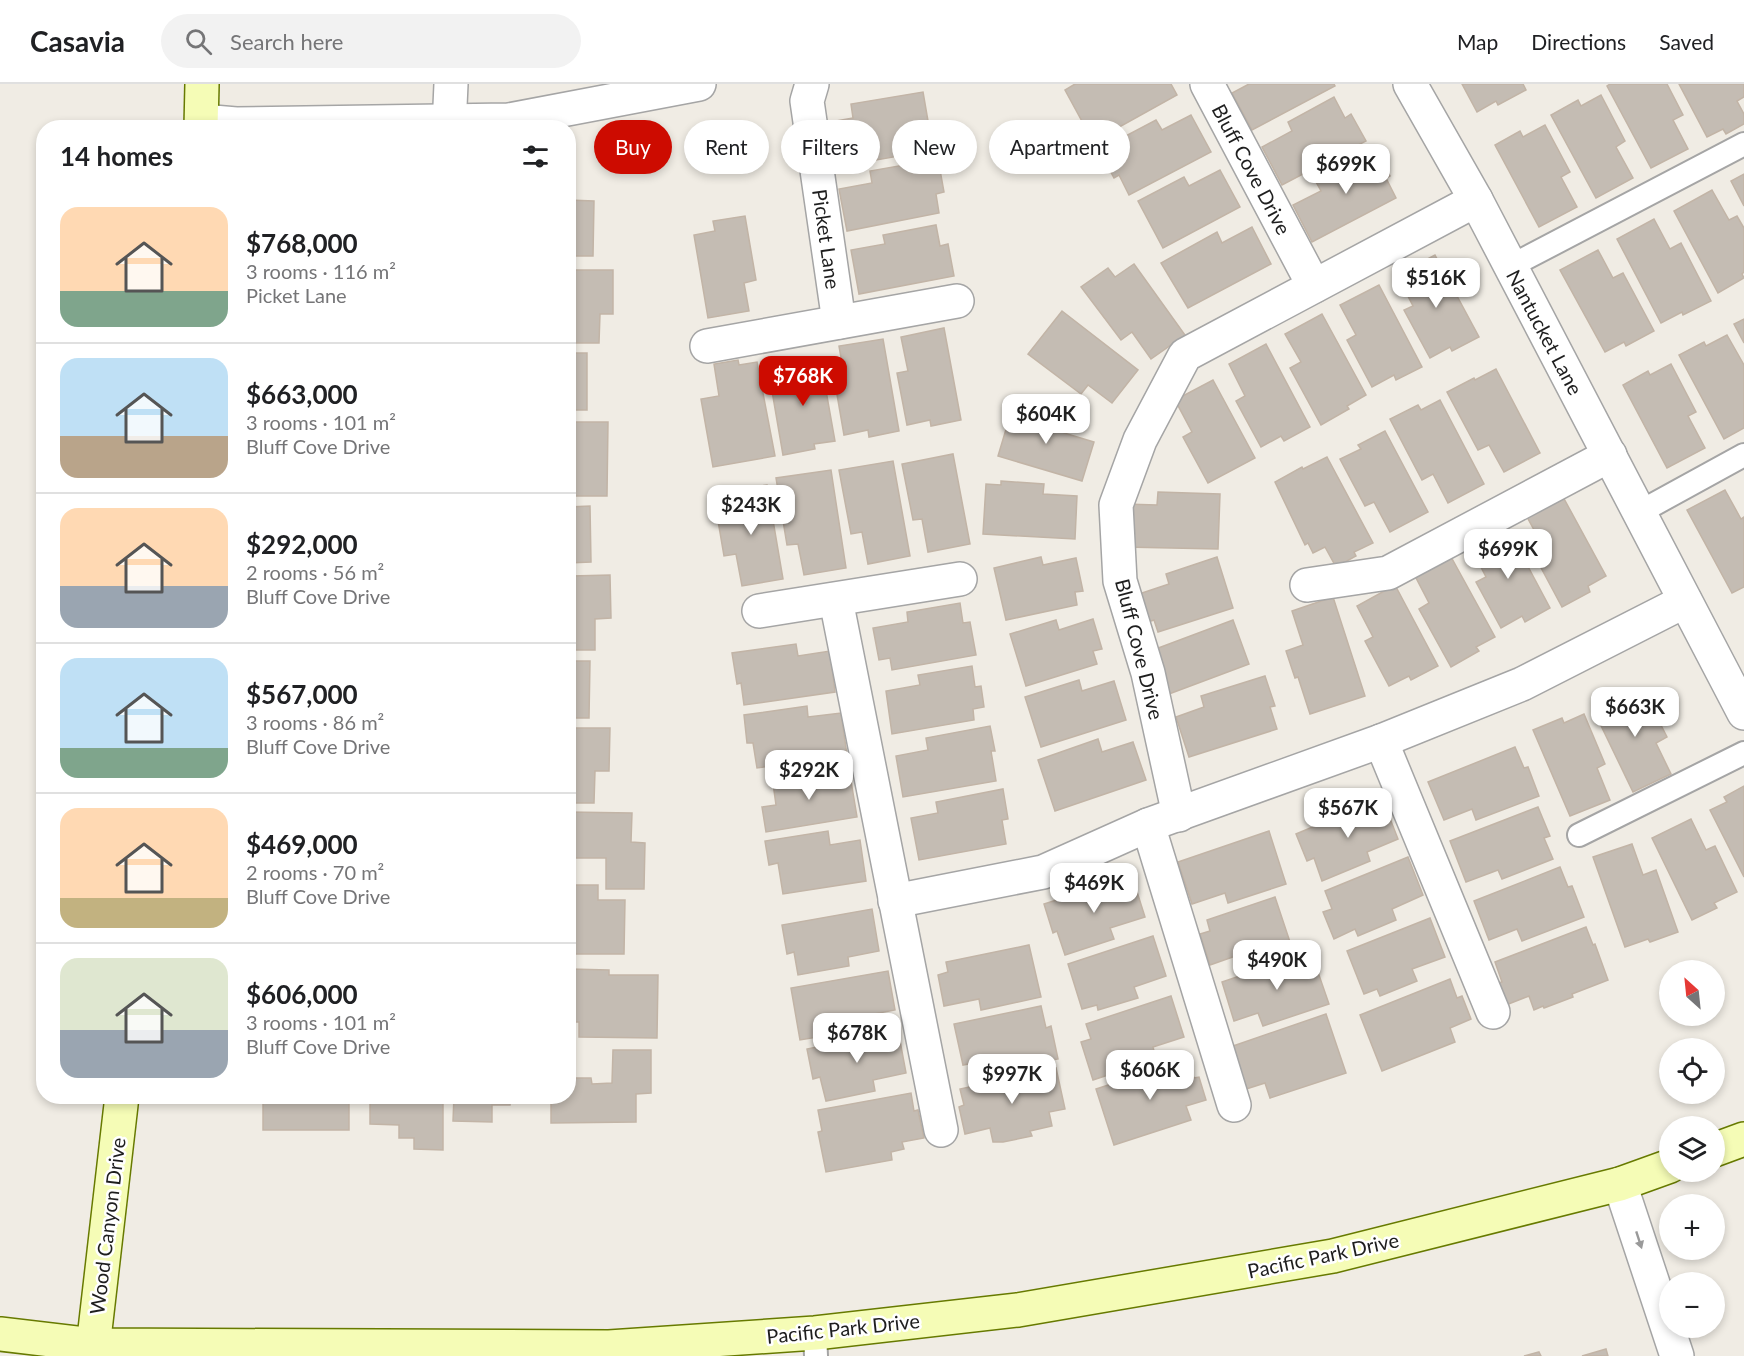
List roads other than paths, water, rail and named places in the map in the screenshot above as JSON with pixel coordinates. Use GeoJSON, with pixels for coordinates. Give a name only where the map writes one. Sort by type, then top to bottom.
{"type":"FeatureCollection","features":[{"type":"Feature","properties":{"kind":"main road"},"geometry":{"type":"LineString","coordinates":[[202,84],[202,120]]}},
{"type":"Feature","properties":{"kind":"main road","name":"Wood Canyon Drive"},"geometry":{"type":"LineString","coordinates":[[93,1351],[121,1104]]}},
{"type":"Feature","properties":{"kind":"main road"},"geometry":{"type":"LineString","coordinates":[[1725,1146],[1744,1139]]}},
{"type":"Feature","properties":{"kind":"main road","name":"Pacific Park Drive"},"geometry":{"type":"LineString","coordinates":[[0,1334],[93,1351],[756,1347],[816,1344],[1333,1256],[1620,1184],[1659,1170]]}},
{"type":"Feature","properties":{"kind":"street"},"geometry":{"type":"LineString","coordinates":[[449,120],[451,84]]}},
{"type":"Feature","properties":{"kind":"street"},"geometry":{"type":"LineString","coordinates":[[509,120],[699,84]]}},
{"type":"Feature","properties":{"kind":"street","name":"Picket Lane"},"geometry":{"type":"LineString","coordinates":[[812,84],[807,101],[839,322]]}},
{"type":"Feature","properties":{"kind":"street","name":"Bluff Cove Drive"},"geometry":{"type":"LineString","coordinates":[[1207,84],[1314,286]]}},
{"type":"Feature","properties":{"kind":"street","name":"Nantucket Lane"},"geometry":{"type":"LineString","coordinates":[[1410,84],[1476,200],[1744,713]]}},
{"type":"Feature","properties":{"kind":"street","name":"Bluff Cove Drive"},"geometry":{"type":"LineString","coordinates":[[1179,815],[1148,673],[1120,581],[1116,505],[1140,440],[1185,355],[1476,200]]}},
{"type":"Feature","properties":{"kind":"street"},"geometry":{"type":"LineString","coordinates":[[707,346],[957,301]]}},
{"type":"Feature","properties":{"kind":"street"},"geometry":{"type":"LineString","coordinates":[[1307,585],[1388,573],[1610,455]]}},
{"type":"Feature","properties":{"kind":"street"},"geometry":{"type":"LineString","coordinates":[[759,611],[960,579]]}},
{"type":"Feature","properties":{"kind":"street"},"geometry":{"type":"LineString","coordinates":[[836,600],[941,1130]]}},
{"type":"Feature","properties":{"kind":"street"},"geometry":{"type":"LineString","coordinates":[[895,901],[1043,872],[1148,825],[1381,741],[1522,684],[1685,601]]}},
{"type":"Feature","properties":{"kind":"street"},"geometry":{"type":"LineString","coordinates":[[1381,741],[1493,1012]]}},
{"type":"Feature","properties":{"kind":"street"},"geometry":{"type":"LineString","coordinates":[[1148,825],[1234,1105]]}},
{"type":"Feature","properties":{"kind":"street"},"geometry":{"type":"LineString","coordinates":[[1620,1184],[1677,1356]]}},
{"type":"Feature","properties":{"kind":"lane"},"geometry":{"type":"LineString","coordinates":[[1511,266],[1744,144]]}},
{"type":"Feature","properties":{"kind":"lane"},"geometry":{"type":"LineString","coordinates":[[1640,512],[1744,455]]}},
{"type":"Feature","properties":{"kind":"lane"},"geometry":{"type":"LineString","coordinates":[[1579,835],[1744,753]]}}]}
